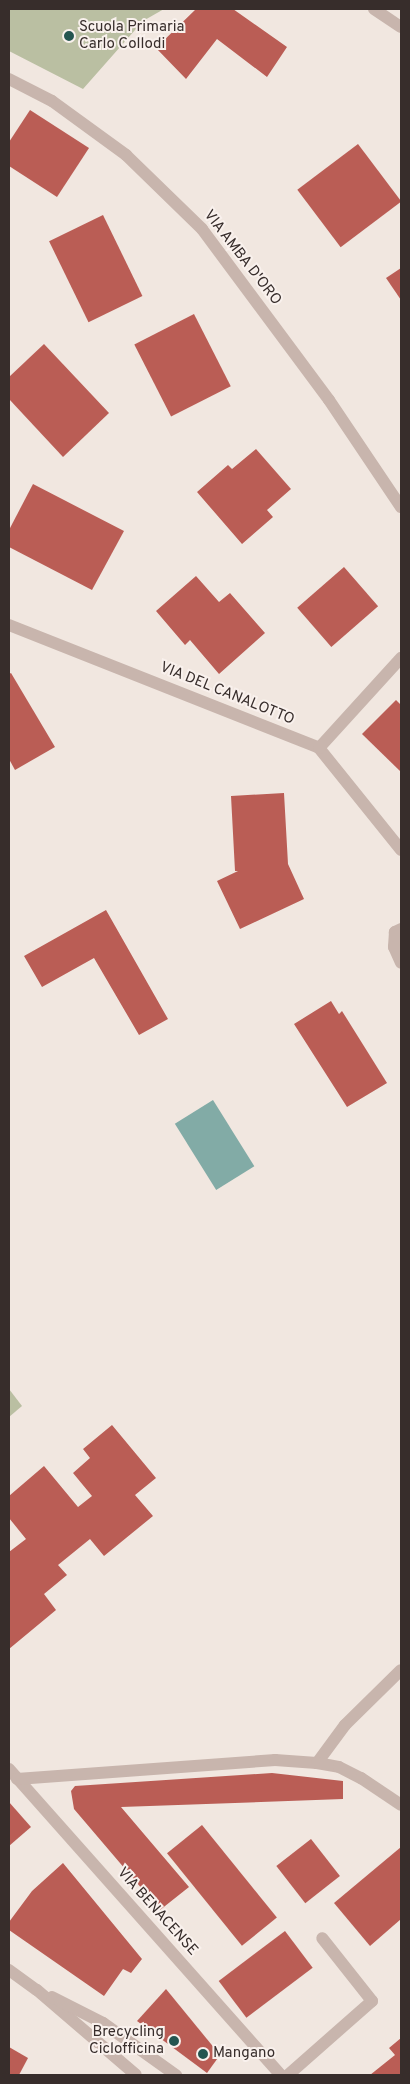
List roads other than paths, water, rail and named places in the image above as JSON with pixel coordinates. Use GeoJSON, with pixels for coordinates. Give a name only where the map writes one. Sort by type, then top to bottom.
{"type":"FeatureCollection","features":[{"type":"Feature","properties":{"kind":"street"},"geometry":{"type":"LineString","coordinates":[[374,9],[401,27]]}},
{"type":"Feature","properties":{"kind":"street","name":"VIA AMBA D'ORO"},"geometry":{"type":"LineString","coordinates":[[9,79],[52,101],[126,156],[202,229],[329,400],[401,506]]}},
{"type":"Feature","properties":{"kind":"street","name":"VIA DEL CANALOTTO"},"geometry":{"type":"LineString","coordinates":[[9,625],[319,748]]}},
{"type":"Feature","properties":{"kind":"street"},"geometry":{"type":"LineString","coordinates":[[401,658],[319,748],[401,850]]}},
{"type":"Feature","properties":{"kind":"street"},"geometry":{"type":"LineString","coordinates":[[401,929],[396,932],[394,947],[401,963]]}},
{"type":"Feature","properties":{"kind":"street"},"geometry":{"type":"LineString","coordinates":[[318,1763],[345,1725],[401,1670]]}},
{"type":"Feature","properties":{"kind":"street"},"geometry":{"type":"LineString","coordinates":[[13,1774],[276,1760],[318,1763],[339,1767],[361,1778],[401,1805]]}},
{"type":"Feature","properties":{"kind":"street","name":"VIA BENACENSE"},"geometry":{"type":"LineString","coordinates":[[13,1774],[281,2075]]}},
{"type":"Feature","properties":{"kind":"street"},"geometry":{"type":"LineString","coordinates":[[288,2075],[372,2001],[322,1938]]}},
{"type":"Feature","properties":{"kind":"street"},"geometry":{"type":"LineString","coordinates":[[9,1970],[37,1990],[136,2075]]}},
{"type":"Feature","properties":{"kind":"street"},"geometry":{"type":"LineString","coordinates":[[37,1990],[103,2022],[176,2075]]}},
{"type":"Feature","properties":{"kind":"water"},"geometry":{"type":"Polygon","coordinates":[[[213,1100],[254,1166],[216,1190],[175,1124],[213,1100]]]}},
{"type":"Feature","properties":{"kind":"place","name":"Scuola Primaria Carlo Collodi"},"geometry":{"type":"Point","coordinates":[69,36]}},
{"type":"Feature","properties":{"kind":"place","name":"Brecycling Ciclofficina"},"geometry":{"type":"Point","coordinates":[174,2041]}},
{"type":"Feature","properties":{"kind":"place","name":"Mangano"},"geometry":{"type":"Point","coordinates":[203,2054]}}]}
